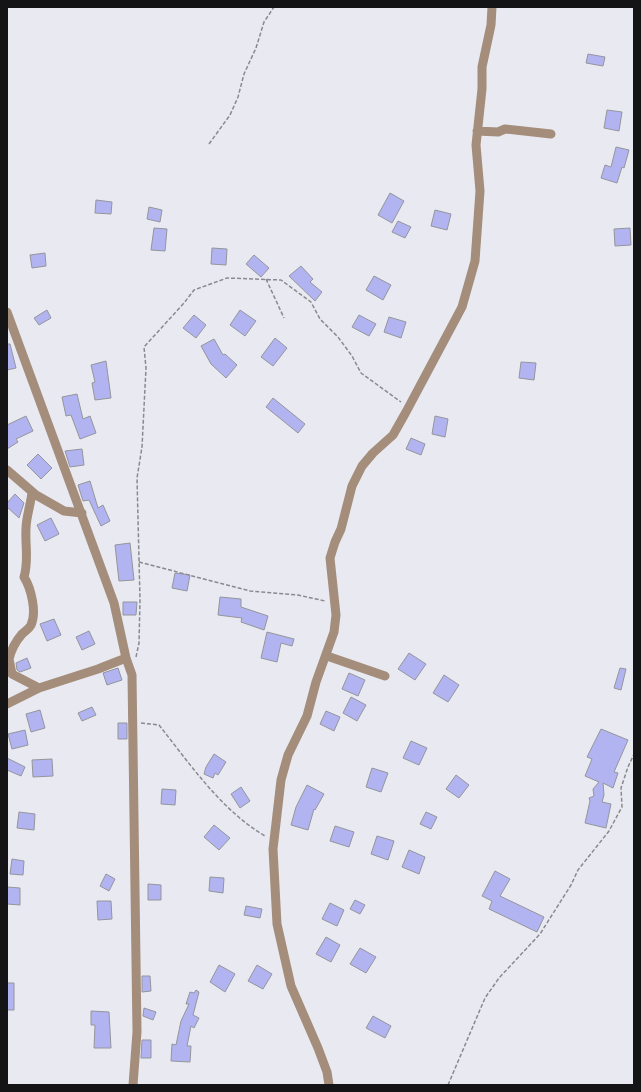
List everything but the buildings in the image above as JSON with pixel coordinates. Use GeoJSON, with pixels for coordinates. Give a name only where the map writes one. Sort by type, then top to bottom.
{"type":"FeatureCollection","features":[{"type":"Feature","properties":{"kind":"street"},"geometry":{"type":"LineString","coordinates":[[329,1085],[327,1072],[318,1048],[291,986],[277,924],[273,866],[274,841],[281,780],[288,756],[307,716],[316,682],[327,656],[334,632],[336,615],[330,558],[334,542],[341,529],[352,486],[362,466],[372,453],[393,435],[409,407],[462,307],[475,261],[480,191],[476,145],[482,67],[492,7]]}},
{"type":"Feature","properties":{"kind":"street"},"geometry":{"type":"LineString","coordinates":[[477,131],[498,132],[505,129],[551,134]]}},
{"type":"Feature","properties":{"kind":"street"},"geometry":{"type":"LineString","coordinates":[[7,312],[114,603],[126,658],[132,675],[137,1032],[134,1085]]}},
{"type":"Feature","properties":{"kind":"street"},"geometry":{"type":"LineString","coordinates":[[7,470],[32,492],[64,511],[82,513]]}},
{"type":"Feature","properties":{"kind":"street"},"geometry":{"type":"LineString","coordinates":[[32,492],[31,507],[26,527],[27,568],[24,576],[31,587],[33,617],[31,626],[10,651],[8,660],[12,674],[39,688]]}},
{"type":"Feature","properties":{"kind":"street"},"geometry":{"type":"LineString","coordinates":[[327,656],[384,676]]}},
{"type":"Feature","properties":{"kind":"street"},"geometry":{"type":"LineString","coordinates":[[7,704],[39,688],[98,669],[126,658]]}},
{"type":"Feature","properties":{"kind":"path"},"geometry":{"type":"LineString","coordinates":[[209,144],[230,116],[238,97],[244,74],[256,48],[264,22],[274,7]]}},
{"type":"Feature","properties":{"kind":"path"},"geometry":{"type":"LineString","coordinates":[[132,675],[139,643],[137,478],[142,447],[146,368],[144,347],[194,290],[227,278],[281,280],[311,302],[320,319],[338,337],[352,356],[361,373],[409,407]]}},
{"type":"Feature","properties":{"kind":"path"},"geometry":{"type":"LineString","coordinates":[[266,279],[284,318]]}},
{"type":"Feature","properties":{"kind":"path"},"geometry":{"type":"LineString","coordinates":[[139,562],[250,591],[298,595],[335,604]]}},
{"type":"Feature","properties":{"kind":"path"},"geometry":{"type":"LineString","coordinates":[[133,722],[159,725],[188,762],[237,816],[274,841]]}},
{"type":"Feature","properties":{"kind":"path"},"geometry":{"type":"LineString","coordinates":[[448,1085],[485,998],[499,978],[540,934],[571,885],[578,870],[609,831],[622,807],[621,788],[634,754]]}}]}
